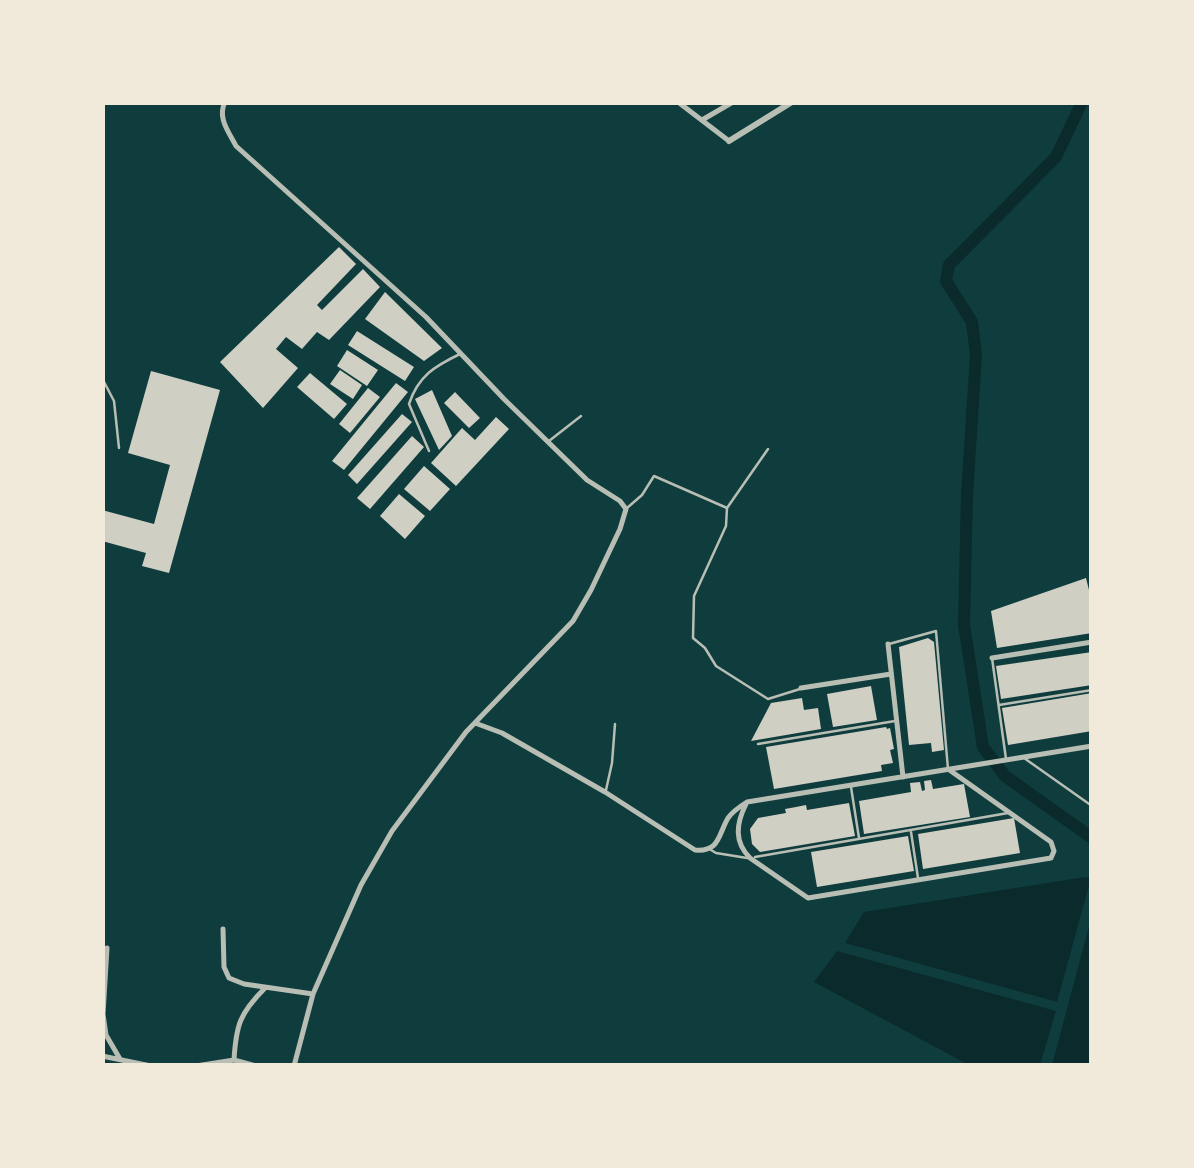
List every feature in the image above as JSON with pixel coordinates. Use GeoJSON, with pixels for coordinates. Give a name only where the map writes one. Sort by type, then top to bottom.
{"type":"FeatureCollection","features":[{"type":"Feature","properties":{"kind":"street"},"geometry":{"type":"LineString","coordinates":[[225,102],[222,120],[236,146],[426,317],[588,480],[626,508],[620,529],[574,620],[475,723],[392,831],[361,885],[313,994],[294,1066]]}},
{"type":"Feature","properties":{"kind":"street"},"geometry":{"type":"LineString","coordinates":[[678,102],[729,142],[792,102]]}},
{"type":"Feature","properties":{"kind":"street"},"geometry":{"type":"LineString","coordinates":[[702,120],[732,102]]}},
{"type":"Feature","properties":{"kind":"street"},"geometry":{"type":"LineString","coordinates":[[992,658],[1092,642]]}},
{"type":"Feature","properties":{"kind":"street"},"geometry":{"type":"LineString","coordinates":[[888,644],[904,777]]}},
{"type":"Feature","properties":{"kind":"street"},"geometry":{"type":"LineString","coordinates":[[801,688],[892,674]]}},
{"type":"Feature","properties":{"kind":"street"},"geometry":{"type":"LineString","coordinates":[[475,723],[605,792],[695,850],[709,850],[719,839],[726,820],[747,802],[1092,746]]}},
{"type":"Feature","properties":{"kind":"street"},"geometry":{"type":"LineString","coordinates":[[747,802],[740,816],[739,842],[750,858],[808,898],[1051,858],[1054,851],[1050,842],[948,770]]}},
{"type":"Feature","properties":{"kind":"street"},"geometry":{"type":"LineString","coordinates":[[223,929],[228,978],[313,994]]}},
{"type":"Feature","properties":{"kind":"street"},"geometry":{"type":"LineString","coordinates":[[107,948],[103,1014],[106,1035],[120,1060]]}},
{"type":"Feature","properties":{"kind":"street"},"geometry":{"type":"LineString","coordinates":[[234,1060],[236,1028],[266,987]]}},
{"type":"Feature","properties":{"kind":"street"},"geometry":{"type":"LineString","coordinates":[[102,1056],[151,1066]]}},
{"type":"Feature","properties":{"kind":"street"},"geometry":{"type":"LineString","coordinates":[[196,1066],[234,1060],[256,1066]]}},
{"type":"Feature","properties":{"kind":"lane"},"geometry":{"type":"LineString","coordinates":[[429,450],[409,404],[414,388],[430,368],[461,354]]}},
{"type":"Feature","properties":{"kind":"lane"},"geometry":{"type":"LineString","coordinates":[[102,378],[114,400],[120,448]]}},
{"type":"Feature","properties":{"kind":"lane"},"geometry":{"type":"LineString","coordinates":[[548,442],[580,416]]}},
{"type":"Feature","properties":{"kind":"lane"},"geometry":{"type":"LineString","coordinates":[[768,449],[727,508],[726,526],[694,596],[694,638],[716,666],[768,699],[801,688]]}},
{"type":"Feature","properties":{"kind":"lane"},"geometry":{"type":"LineString","coordinates":[[626,508],[642,495],[654,476],[727,508]]}},
{"type":"Feature","properties":{"kind":"lane"},"geometry":{"type":"LineString","coordinates":[[888,644],[936,631],[948,770]]}},
{"type":"Feature","properties":{"kind":"lane"},"geometry":{"type":"LineString","coordinates":[[992,658],[1006,760]]}},
{"type":"Feature","properties":{"kind":"lane"},"geometry":{"type":"LineString","coordinates":[[998,705],[1092,690]]}},
{"type":"Feature","properties":{"kind":"lane"},"geometry":{"type":"LineString","coordinates":[[758,744],[897,721]]}},
{"type":"Feature","properties":{"kind":"lane"},"geometry":{"type":"LineString","coordinates":[[605,792],[615,724]]}},
{"type":"Feature","properties":{"kind":"lane"},"geometry":{"type":"LineString","coordinates":[[1024,758],[1092,806]]}},
{"type":"Feature","properties":{"kind":"lane"},"geometry":{"type":"LineString","coordinates":[[851,785],[860,840]]}},
{"type":"Feature","properties":{"kind":"lane"},"geometry":{"type":"LineString","coordinates":[[709,850],[750,858],[1009,813]]}},
{"type":"Feature","properties":{"kind":"lane"},"geometry":{"type":"LineString","coordinates":[[911,830],[918,880]]}},
{"type":"Feature","properties":{"kind":"water"},"geometry":{"type":"Polygon","coordinates":[[[1091,878],[1057,1002],[845,943],[864,912],[1091,878]]]}},
{"type":"Feature","properties":{"kind":"water"},"geometry":{"type":"Polygon","coordinates":[[[1091,919],[1091,1065],[1052,1065],[1091,919]]]}},
{"type":"Feature","properties":{"kind":"water"},"geometry":{"type":"Polygon","coordinates":[[[837,951],[1056,1011],[1040,1065],[969,1065],[814,982],[837,951]]]}},
{"type":"Feature","properties":{"kind":"building"},"geometry":{"type":"Polygon","coordinates":[[[339,247],[356,264],[317,305],[322,310],[363,269],[380,287],[329,340],[317,332],[302,349],[286,337],[276,349],[298,368],[263,408],[220,362],[339,247]]]}},
{"type":"Feature","properties":{"kind":"building"},"geometry":{"type":"Polygon","coordinates":[[[385,292],[442,348],[424,361],[365,319],[385,292]]]}},
{"type":"Feature","properties":{"kind":"building"},"geometry":{"type":"Polygon","coordinates":[[[357,331],[414,367],[405,381],[348,345],[357,331]]]}},
{"type":"Feature","properties":{"kind":"building"},"geometry":{"type":"Polygon","coordinates":[[[347,350],[378,370],[367,386],[337,366],[347,350]]]}},
{"type":"Feature","properties":{"kind":"building"},"geometry":{"type":"Polygon","coordinates":[[[340,370],[362,385],[353,399],[330,384],[340,370]]]}},
{"type":"Feature","properties":{"kind":"building"},"geometry":{"type":"Polygon","coordinates":[[[151,371],[220,390],[169,573],[142,566],[146,553],[102,541],[102,510],[154,524],[170,465],[128,453],[151,371]]]}},
{"type":"Feature","properties":{"kind":"building"},"geometry":{"type":"Polygon","coordinates":[[[310,373],[347,404],[334,419],[297,387],[310,373]]]}},
{"type":"Feature","properties":{"kind":"building"},"geometry":{"type":"Polygon","coordinates":[[[396,383],[408,392],[344,470],[332,461],[396,383]]]}},
{"type":"Feature","properties":{"kind":"building"},"geometry":{"type":"Polygon","coordinates":[[[368,388],[380,397],[350,433],[339,424],[368,388]]]}},
{"type":"Feature","properties":{"kind":"building"},"geometry":{"type":"Polygon","coordinates":[[[432,390],[452,436],[439,450],[415,399],[432,390]]]}},
{"type":"Feature","properties":{"kind":"building"},"geometry":{"type":"Polygon","coordinates":[[[455,392],[480,418],[469,428],[444,403],[455,392]]]}},
{"type":"Feature","properties":{"kind":"building"},"geometry":{"type":"Polygon","coordinates":[[[402,414],[412,422],[357,484],[348,475],[402,414]]]}},
{"type":"Feature","properties":{"kind":"building"},"geometry":{"type":"Polygon","coordinates":[[[496,417],[509,429],[456,486],[431,463],[462,428],[475,440],[496,417]]]}},
{"type":"Feature","properties":{"kind":"building"},"geometry":{"type":"Polygon","coordinates":[[[412,436],[424,447],[370,509],[357,498],[412,436]]]}},
{"type":"Feature","properties":{"kind":"building"},"geometry":{"type":"Polygon","coordinates":[[[424,466],[450,489],[430,511],[404,489],[424,466]]]}},
{"type":"Feature","properties":{"kind":"building"},"geometry":{"type":"Polygon","coordinates":[[[399,494],[425,516],[405,539],[380,516],[399,494]]]}},
{"type":"Feature","properties":{"kind":"building"},"geometry":{"type":"Polygon","coordinates":[[[1086,578],[1092,602],[1092,633],[997,648],[991,611],[1086,578]]]}},
{"type":"Feature","properties":{"kind":"building"},"geometry":{"type":"Polygon","coordinates":[[[928,638],[934,642],[944,750],[932,752],[931,743],[909,745],[899,647],[928,638]]]}},
{"type":"Feature","properties":{"kind":"building"},"geometry":{"type":"Polygon","coordinates":[[[1092,652],[1092,685],[1001,699],[996,666],[1092,652]]]}},
{"type":"Feature","properties":{"kind":"building"},"geometry":{"type":"Polygon","coordinates":[[[871,686],[877,720],[833,727],[827,694],[871,686]]]}},
{"type":"Feature","properties":{"kind":"building"},"geometry":{"type":"Polygon","coordinates":[[[1092,693],[1092,731],[1008,745],[1002,708],[1092,693]]]}},
{"type":"Feature","properties":{"kind":"building"},"geometry":{"type":"Polygon","coordinates":[[[802,698],[804,710],[818,708],[821,729],[751,741],[771,703],[802,698]]]}},
{"type":"Feature","properties":{"kind":"building"},"geometry":{"type":"Polygon","coordinates":[[[890,728],[893,763],[881,765],[882,771],[774,789],[766,747],[890,728]]]}},
{"type":"Feature","properties":{"kind":"building"},"geometry":{"type":"Polygon","coordinates":[[[931,780],[933,789],[964,784],[970,817],[864,834],[859,801],[911,792],[910,783],[920,782],[922,791],[924,781],[931,780]]]}},
{"type":"Feature","properties":{"kind":"building"},"geometry":{"type":"Polygon","coordinates":[[[849,803],[855,836],[760,852],[752,844],[750,829],[758,818],[806,805],[807,810],[849,803]]]}},
{"type":"Feature","properties":{"kind":"building"},"geometry":{"type":"Polygon","coordinates":[[[1014,818],[1020,853],[923,869],[918,834],[1014,818]]]}},
{"type":"Feature","properties":{"kind":"building"},"geometry":{"type":"Polygon","coordinates":[[[908,836],[914,871],[817,887],[811,852],[908,836]]]}},
{"type":"Feature","properties":{"kind":"waterway"},"geometry":{"type":"LineString","coordinates":[[1082,102],[1056,157],[949,265],[946,281],[972,322],[976,355],[964,625],[983,747],[1005,776],[1092,838]]}}]}
